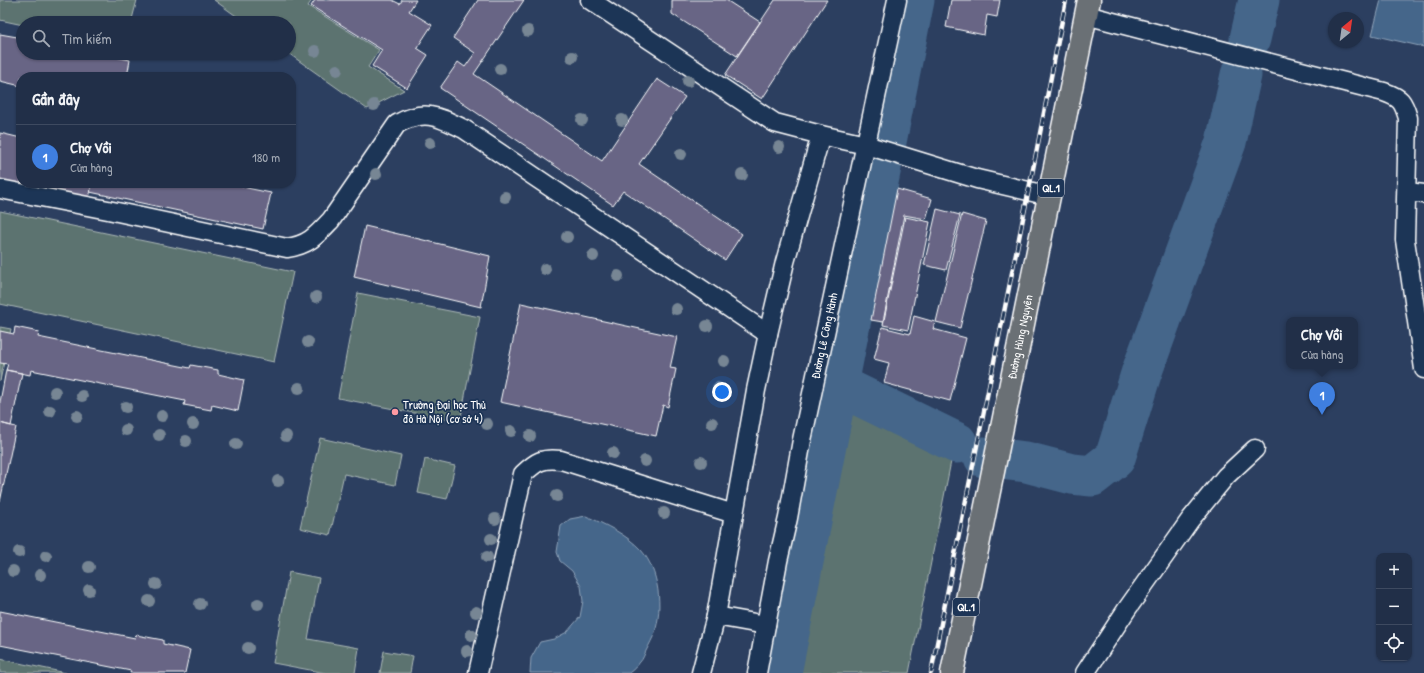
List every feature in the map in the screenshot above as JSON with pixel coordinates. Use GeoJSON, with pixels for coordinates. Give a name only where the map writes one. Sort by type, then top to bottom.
{"type":"FeatureCollection","features":[{"type":"Feature","properties":{"kind":"highway","name":"Đường Hùng Nguyên"},"geometry":{"type":"LineString","coordinates":[[952,673],[1088,8]]}},
{"type":"Feature","properties":{"kind":"street"},"geometry":{"type":"LineString","coordinates":[[590,0],[775,123],[872,146],[977,179],[1050,196]]}},
{"type":"Feature","properties":{"kind":"street","name":"Đường Lê Công Hành"},"geometry":{"type":"LineString","coordinates":[[757,673],[816,375],[872,146],[873,108],[897,0]]}},
{"type":"Feature","properties":{"kind":"street"},"geometry":{"type":"LineString","coordinates":[[1088,8],[1304,72],[1396,96],[1404,105],[1408,118],[1416,193],[1405,240],[1424,369]]}},
{"type":"Feature","properties":{"kind":"street"},"geometry":{"type":"LineString","coordinates":[[0,189],[287,248],[309,242],[331,220],[397,124],[410,117],[426,115],[441,117],[464,128],[768,334]]}},
{"type":"Feature","properties":{"kind":"street"},"geometry":{"type":"LineString","coordinates":[[701,673],[716,616],[756,390],[768,334],[785,262],[821,135]]}},
{"type":"Feature","properties":{"kind":"street"},"geometry":{"type":"LineString","coordinates":[[1085,673],[1127,609],[1194,515],[1226,476],[1255,449]]}},
{"type":"Feature","properties":{"kind":"street"},"geometry":{"type":"LineString","coordinates":[[478,673],[523,474],[534,464],[548,459],[561,460],[734,514]]}},
{"type":"Feature","properties":{"kind":"street"},"geometry":{"type":"LineString","coordinates":[[716,616],[766,625]]}},
{"type":"Feature","properties":{"kind":"green space"},"geometry":{"type":"Polygon","coordinates":[[[0,0],[137,0],[133,16],[16,16],[16,23],[0,20],[0,0]]]}},
{"type":"Feature","properties":{"kind":"green space"},"geometry":{"type":"Polygon","coordinates":[[[214,0],[312,0],[308,6],[379,50],[368,67],[404,90],[367,109],[296,59],[296,16],[236,16],[214,0]]]}},
{"type":"Feature","properties":{"kind":"green space"},"geometry":{"type":"Polygon","coordinates":[[[0,211],[293,272],[274,362],[0,304],[0,211]]]}},
{"type":"Feature","properties":{"kind":"green space"},"geometry":{"type":"Polygon","coordinates":[[[358,293],[480,317],[460,422],[338,398],[358,293]]]}},
{"type":"Feature","properties":{"kind":"green space"},"geometry":{"type":"Polygon","coordinates":[[[0,327],[11,329],[0,381],[0,327]]]}},
{"type":"Feature","properties":{"kind":"green space"},"geometry":{"type":"Polygon","coordinates":[[[844,405],[958,426],[909,673],[794,673],[844,405]]]}},
{"type":"Feature","properties":{"kind":"green space"},"geometry":{"type":"Polygon","coordinates":[[[320,438],[401,456],[395,485],[344,474],[330,535],[300,528],[320,438]]]}},
{"type":"Feature","properties":{"kind":"green space"},"geometry":{"type":"Polygon","coordinates":[[[425,459],[455,466],[447,499],[418,493],[425,459]]]}},
{"type":"Feature","properties":{"kind":"green space"},"geometry":{"type":"Polygon","coordinates":[[[289,572],[319,578],[308,639],[359,648],[355,673],[326,673],[273,663],[289,572]]]}},
{"type":"Feature","properties":{"kind":"green space"},"geometry":{"type":"Polygon","coordinates":[[[384,651],[413,656],[410,673],[380,673],[384,651]]]}},
{"type":"Feature","properties":{"kind":"green space"},"geometry":{"type":"Polygon","coordinates":[[[0,659],[66,673],[0,673],[0,659]]]}},
{"type":"Feature","properties":{"kind":"water"},"geometry":{"type":"Polygon","coordinates":[[[1381,0],[1424,0],[1424,47],[1372,35],[1381,0]]]}},
{"type":"Feature","properties":{"kind":"water"},"geometry":{"type":"Polygon","coordinates":[[[586,516],[608,526],[629,539],[647,558],[652,568],[658,589],[659,611],[655,632],[642,660],[629,673],[530,673],[531,658],[540,642],[554,639],[567,632],[580,617],[583,601],[581,586],[572,571],[560,561],[557,552],[561,526],[570,519],[586,516]]]}},
{"type":"Feature","properties":{"kind":"building"},"geometry":{"type":"Polygon","coordinates":[[[315,0],[392,0],[400,4],[402,0],[416,0],[409,11],[432,25],[417,48],[428,55],[407,88],[372,66],[382,50],[311,6],[315,0]]]}},
{"type":"Feature","properties":{"kind":"building"},"geometry":{"type":"Polygon","coordinates":[[[478,0],[524,0],[474,74],[602,161],[657,79],[685,97],[639,164],[742,234],[725,260],[623,191],[613,205],[440,88],[458,62],[465,67],[475,53],[453,38],[478,0]]]}},
{"type":"Feature","properties":{"kind":"building"},"geometry":{"type":"Polygon","coordinates":[[[672,0],[726,0],[760,22],[737,56],[672,14],[672,0]]]}},
{"type":"Feature","properties":{"kind":"building"},"geometry":{"type":"Polygon","coordinates":[[[775,0],[827,0],[762,99],[725,75],[775,0]]]}},
{"type":"Feature","properties":{"kind":"building"},"geometry":{"type":"Polygon","coordinates":[[[951,0],[1000,0],[997,17],[987,15],[984,35],[946,27],[951,0]]]}},
{"type":"Feature","properties":{"kind":"building"},"geometry":{"type":"Polygon","coordinates":[[[0,34],[16,37],[16,60],[130,60],[128,72],[16,72],[16,85],[0,81],[0,34]]]}},
{"type":"Feature","properties":{"kind":"building"},"geometry":{"type":"Polygon","coordinates":[[[0,133],[16,137],[16,184],[0,181],[0,133]]]}},
{"type":"Feature","properties":{"kind":"building"},"geometry":{"type":"Polygon","coordinates":[[[35,188],[91,188],[89,199],[35,188]]]}},
{"type":"Feature","properties":{"kind":"building"},"geometry":{"type":"Polygon","coordinates":[[[91,188],[247,188],[271,193],[263,229],[90,192],[91,188]]]}},
{"type":"Feature","properties":{"kind":"building"},"geometry":{"type":"Polygon","coordinates":[[[897,189],[932,199],[926,219],[904,215],[883,322],[871,320],[897,189]]]}},
{"type":"Feature","properties":{"kind":"building"},"geometry":{"type":"Polygon","coordinates":[[[937,209],[960,215],[946,270],[924,265],[937,209]]]}},
{"type":"Feature","properties":{"kind":"building"},"geometry":{"type":"Polygon","coordinates":[[[962,214],[986,221],[960,328],[936,322],[962,214]]]}},
{"type":"Feature","properties":{"kind":"building"},"geometry":{"type":"Polygon","coordinates":[[[905,217],[930,222],[908,330],[883,325],[905,217]]]}},
{"type":"Feature","properties":{"kind":"building"},"geometry":{"type":"Polygon","coordinates":[[[365,226],[490,256],[481,307],[354,277],[365,226]]]}},
{"type":"Feature","properties":{"kind":"building"},"geometry":{"type":"Polygon","coordinates":[[[521,303],[677,337],[670,368],[676,369],[668,407],[663,405],[656,436],[500,402],[521,303]]]}},
{"type":"Feature","properties":{"kind":"building"},"geometry":{"type":"Polygon","coordinates":[[[914,316],[935,322],[933,329],[966,338],[950,401],[884,383],[889,363],[874,359],[882,327],[910,334],[914,316]]]}},
{"type":"Feature","properties":{"kind":"building"},"geometry":{"type":"Polygon","coordinates":[[[15,327],[39,332],[38,337],[190,368],[191,365],[218,370],[218,374],[244,380],[238,411],[212,405],[211,410],[184,405],[185,401],[31,370],[30,375],[6,370],[8,364],[0,363],[0,331],[14,334],[15,327]]]}},
{"type":"Feature","properties":{"kind":"building"},"geometry":{"type":"Polygon","coordinates":[[[6,370],[22,373],[11,426],[0,423],[0,402],[6,370]]]}},
{"type":"Feature","properties":{"kind":"building"},"geometry":{"type":"Polygon","coordinates":[[[0,423],[16,427],[0,502],[0,423]]]}},
{"type":"Feature","properties":{"kind":"building"},"geometry":{"type":"Polygon","coordinates":[[[0,611],[135,638],[136,635],[163,640],[163,644],[190,650],[185,673],[130,673],[131,671],[0,645],[0,611]]]}},
{"type":"Feature","properties":{"kind":"waterway"},"geometry":{"type":"LineString","coordinates":[[781,673],[914,0]]}},
{"type":"Feature","properties":{"kind":"waterway"},"geometry":{"type":"LineString","coordinates":[[1250,39],[1259,0]]}},
{"type":"Feature","properties":{"kind":"waterway"},"geometry":{"type":"LineString","coordinates":[[984,457],[1026,462],[1072,474],[1092,476],[1115,458],[1141,374],[1226,142],[1241,75]]}},
{"type":"Feature","properties":{"kind":"waterway"},"geometry":{"type":"LineString","coordinates":[[838,385],[957,443]]}},
{"type":"Feature","properties":{"kind":"railway"},"geometry":{"type":"LineString","coordinates":[[931,673],[1066,0]]}},
{"type":"Feature","properties":{"kind":"place","name":"Trường Đại học Thủ đô Hà Nội (cơ sở 4)"},"geometry":{"type":"Point","coordinates":[395,412]}},
{"type":"Feature","properties":{"kind":"place","name":"Chợ Vồi"},"geometry":{"type":"Point","coordinates":[1322,415]}}]}
